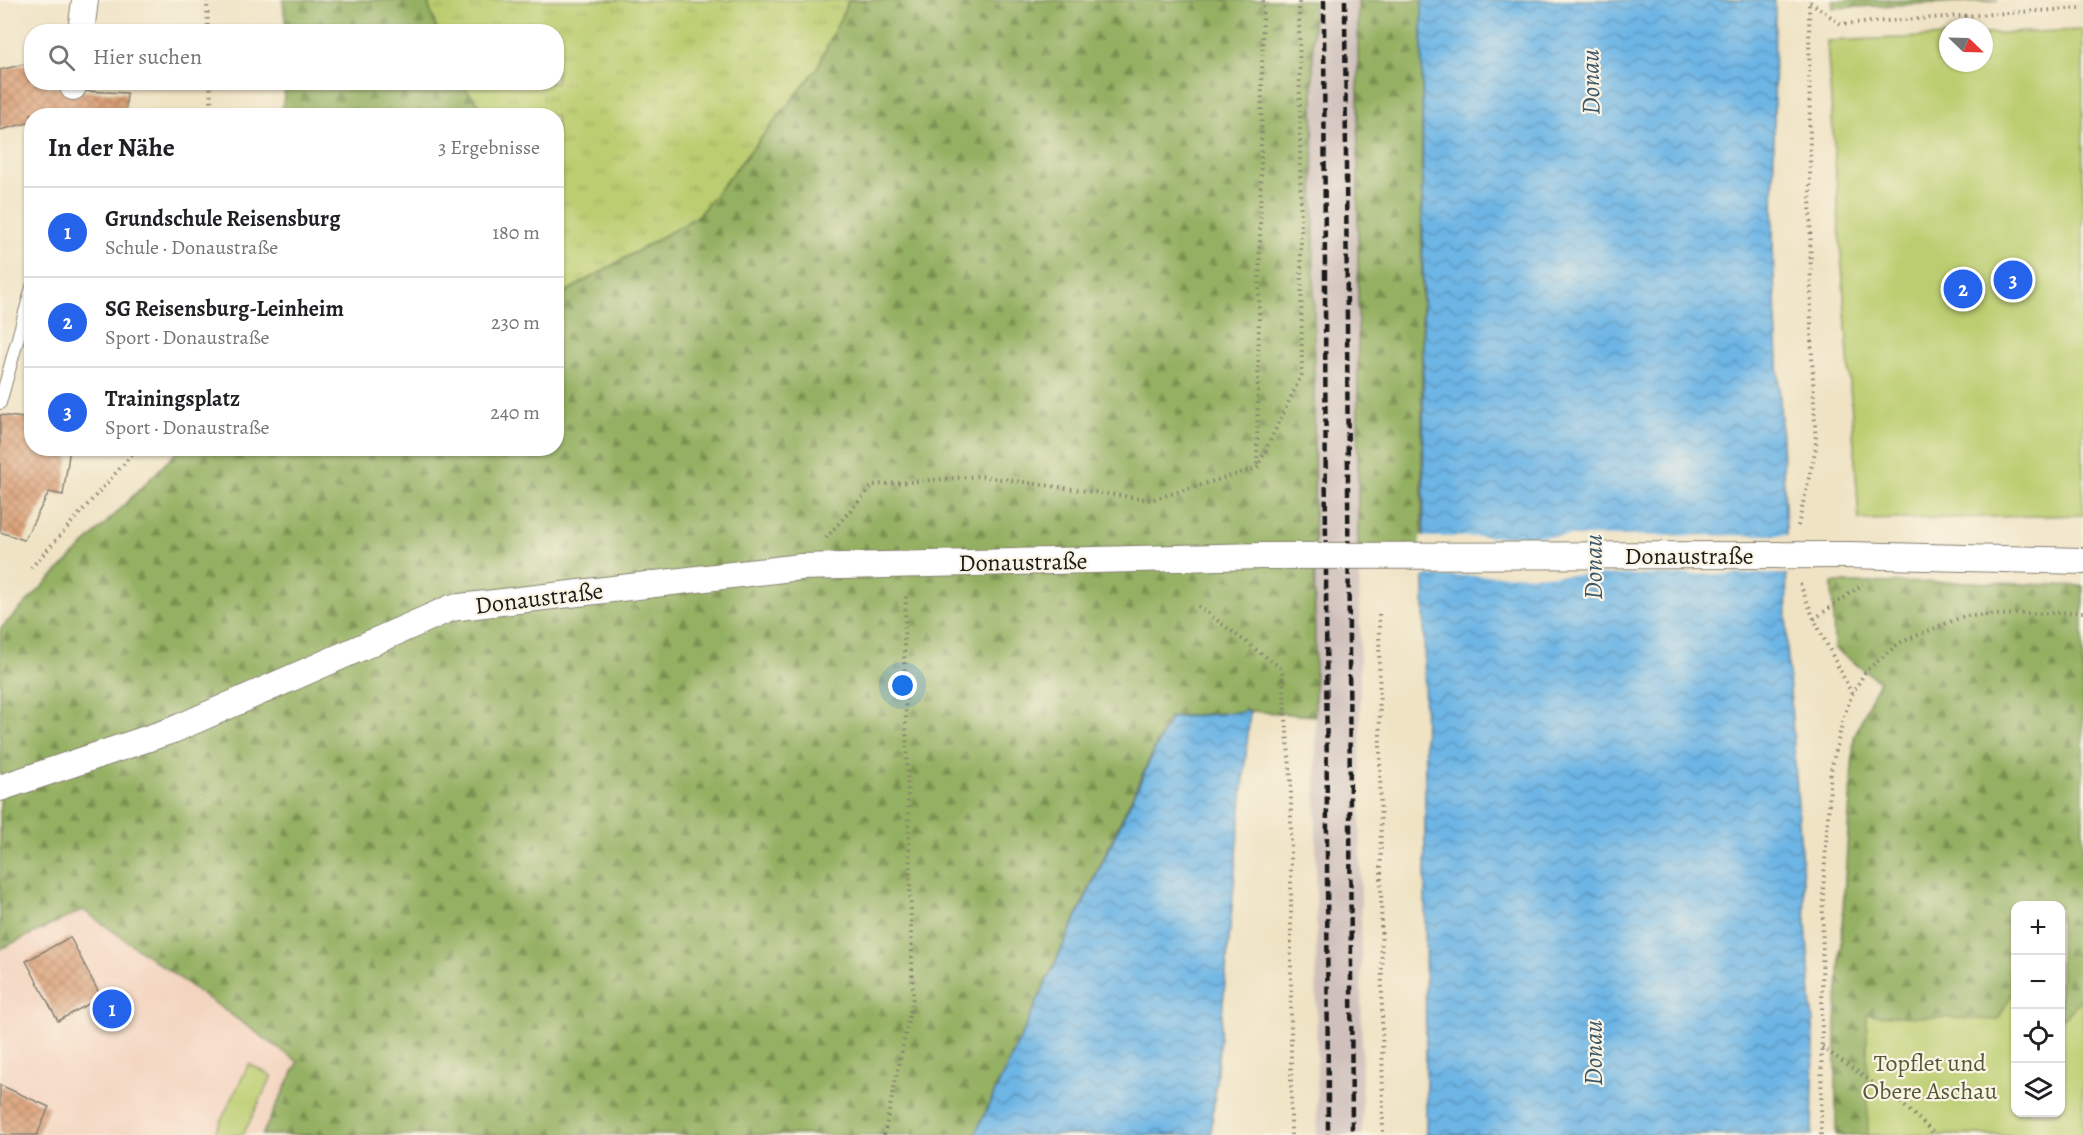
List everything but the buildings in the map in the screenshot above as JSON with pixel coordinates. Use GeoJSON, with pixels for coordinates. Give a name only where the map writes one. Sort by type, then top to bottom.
{"type":"FeatureCollection","features":[{"type":"Feature","properties":{"kind":"street"},"geometry":{"type":"LineString","coordinates":[[82,24],[85,0]]}},
{"type":"Feature","properties":{"kind":"street","name":"Donaustraße"},"geometry":{"type":"LineString","coordinates":[[0,788],[173,730],[451,608],[800,567],[1262,556],[1849,555],[2083,561]]}},
{"type":"Feature","properties":{"kind":"lane"},"geometry":{"type":"LineString","coordinates":[[0,403],[24,316]]}},
{"type":"Feature","properties":{"kind":"path"},"geometry":{"type":"LineString","coordinates":[[207,0],[208,24]]}},
{"type":"Feature","properties":{"kind":"path"},"geometry":{"type":"LineString","coordinates":[[1257,468],[1263,0]]}},
{"type":"Feature","properties":{"kind":"path"},"geometry":{"type":"LineString","coordinates":[[800,567],[873,485],[980,476],[1151,500],[1257,468],[1302,374],[1299,0]]}},
{"type":"Feature","properties":{"kind":"path"},"geometry":{"type":"LineString","coordinates":[[1810,1],[1841,24],[2083,8]]}},
{"type":"Feature","properties":{"kind":"path"},"geometry":{"type":"LineString","coordinates":[[1797,530],[1816,447],[1811,310],[1810,1]]}},
{"type":"Feature","properties":{"kind":"path"},"geometry":{"type":"LineString","coordinates":[[210,90],[212,108]]}},
{"type":"Feature","properties":{"kind":"path"},"geometry":{"type":"LineString","coordinates":[[31,568],[131,456]]}},
{"type":"Feature","properties":{"kind":"path"},"geometry":{"type":"LineString","coordinates":[[884,1135],[913,998],[904,647],[907,565]]}},
{"type":"Feature","properties":{"kind":"path"},"geometry":{"type":"LineString","coordinates":[[1799,579],[1814,619],[1852,694]]}},
{"type":"Feature","properties":{"kind":"path"},"geometry":{"type":"LineString","coordinates":[[1814,619],[1862,586]]}},
{"type":"Feature","properties":{"kind":"path"},"geometry":{"type":"LineString","coordinates":[[1198,606],[1282,669],[1291,781],[1291,1135]]}},
{"type":"Feature","properties":{"kind":"path"},"geometry":{"type":"LineString","coordinates":[[1821,1135],[1823,892],[1831,770],[1844,716],[1852,694],[1866,671],[1899,643],[1964,616],[2083,612]]}},
{"type":"Feature","properties":{"kind":"path"},"geometry":{"type":"LineString","coordinates":[[1379,614],[1383,1135]]}},
{"type":"Feature","properties":{"kind":"path"},"geometry":{"type":"LineString","coordinates":[[1822,1047],[1900,1102],[1936,1135]]}},
{"type":"Feature","properties":{"kind":"shaded area"},"geometry":{"type":"Polygon","coordinates":[[[1313,0],[1357,0],[1362,1135],[1317,1135],[1313,0]]]}},
{"type":"Feature","properties":{"kind":"shaded area"},"geometry":{"type":"Polygon","coordinates":[[[83,910],[298,1062],[262,1135],[0,1135],[0,949],[83,910]]]}},
{"type":"Feature","properties":{"kind":"green space"},"geometry":{"type":"Polygon","coordinates":[[[283,0],[427,0],[435,24],[285,24],[283,0]]]}},
{"type":"Feature","properties":{"kind":"green space"},"geometry":{"type":"Polygon","coordinates":[[[427,0],[849,0],[816,70],[697,217],[564,293],[564,108],[482,108],[467,90],[564,90],[564,24],[435,24],[427,0]]]}},
{"type":"Feature","properties":{"kind":"green space"},"geometry":{"type":"Polygon","coordinates":[[[849,0],[1313,0],[1315,716],[1250,711],[1169,717],[975,1135],[262,1135],[298,1062],[83,910],[0,949],[0,629],[173,456],[564,456],[564,293],[697,217],[816,70],[849,0]]]}},
{"type":"Feature","properties":{"kind":"green space"},"geometry":{"type":"Polygon","coordinates":[[[1358,0],[1422,0],[1422,557],[1358,556],[1358,0]]]}},
{"type":"Feature","properties":{"kind":"green space"},"geometry":{"type":"Polygon","coordinates":[[[1832,0],[1998,0],[1833,8],[1832,0]]]}},
{"type":"Feature","properties":{"kind":"green space"},"geometry":{"type":"Polygon","coordinates":[[[2083,30],[2083,515],[1859,520],[1827,41],[1939,36],[1939,72],[1993,72],[1993,34],[2083,30]]]}},
{"type":"Feature","properties":{"kind":"green space"},"geometry":{"type":"Polygon","coordinates":[[[285,90],[467,90],[482,108],[282,108],[285,90]]]}},
{"type":"Feature","properties":{"kind":"green space"},"geometry":{"type":"Polygon","coordinates":[[[1968,582],[2083,586],[2083,999],[2065,1017],[2065,901],[2011,901],[2011,1117],[2065,1117],[2065,1024],[2083,1135],[1836,1135],[1836,1021],[1854,737],[1879,681],[1834,648],[1832,583],[1968,582]]]}},
{"type":"Feature","properties":{"kind":"green space","name":"Topflet und Obere Aschau"},"geometry":{"type":"Polygon","coordinates":[[[2011,996],[2011,1117],[2065,1117],[2065,1016],[2083,999],[2083,1135],[1868,1135],[1867,1015],[1998,1020],[2011,996]]]}},
{"type":"Feature","properties":{"kind":"green space"},"geometry":{"type":"Polygon","coordinates":[[[249,1064],[272,1076],[243,1135],[214,1135],[249,1064]]]}},
{"type":"Feature","properties":{"kind":"water","name":"Donau"},"geometry":{"type":"Polygon","coordinates":[[[1422,0],[1775,0],[1773,254],[1786,528],[1787,646],[1814,1040],[1812,1135],[1426,1135],[1422,0]]]}},
{"type":"Feature","properties":{"kind":"water"},"geometry":{"type":"Polygon","coordinates":[[[1250,711],[1211,1135],[975,1135],[1170,718],[1250,711]]]}},
{"type":"Feature","properties":{"kind":"pier"},"geometry":{"type":"Polygon","coordinates":[[[1789,535],[1789,574],[1420,576],[1420,537],[1789,535]]]}},
{"type":"Feature","properties":{"kind":"railway"},"geometry":{"type":"LineString","coordinates":[[1324,0],[1328,1135]]}},
{"type":"Feature","properties":{"kind":"railway"},"geometry":{"type":"LineString","coordinates":[[1345,0],[1352,1135]]}},
{"type":"Feature","properties":{"kind":"place","name":"Trainingsplatz"},"geometry":{"type":"Point","coordinates":[2013,280]}},
{"type":"Feature","properties":{"kind":"place","name":"SG Reisensburg-Leinheim"},"geometry":{"type":"Point","coordinates":[1963,289]}},
{"type":"Feature","properties":{"kind":"place","name":"Grundschule Reisensburg"},"geometry":{"type":"Point","coordinates":[112,1009]}}]}
